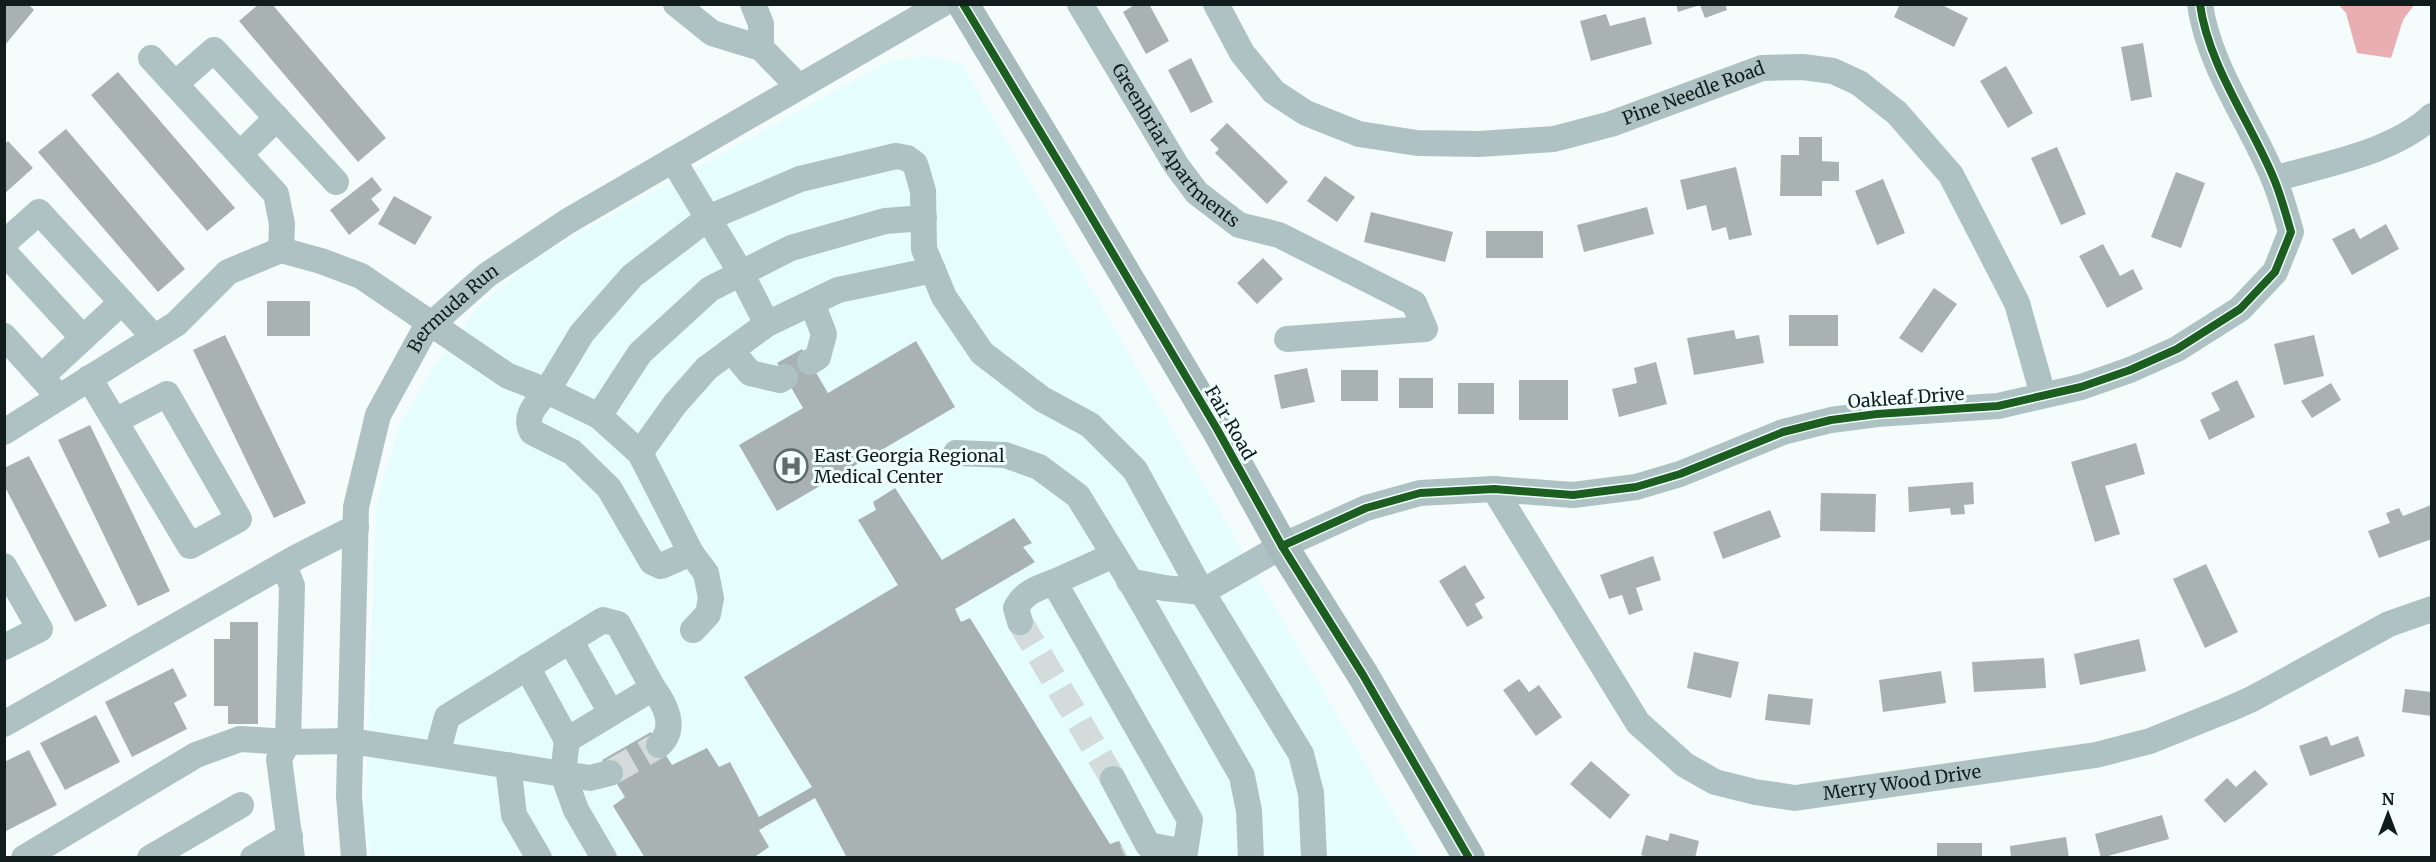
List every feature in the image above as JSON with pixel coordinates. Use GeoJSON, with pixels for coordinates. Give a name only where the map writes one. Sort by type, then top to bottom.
{"type":"FeatureCollection","features":[{"type":"Feature","properties":{"kind":"main road","name":"Fair Road"},"geometry":{"type":"LineString","coordinates":[[963,4],[1211,419],[1282,546],[1363,675],[1469,858]]}},
{"type":"Feature","properties":{"kind":"street"},"geometry":{"type":"LineString","coordinates":[[676,4],[712,33],[761,48],[799,87]]}},
{"type":"Feature","properties":{"kind":"street"},"geometry":{"type":"LineString","coordinates":[[753,4],[761,24],[761,48]]}},
{"type":"Feature","properties":{"kind":"street","name":"Bermuda Run"},"geometry":{"type":"LineString","coordinates":[[354,858],[349,796],[356,507],[378,414],[424,331],[487,275],[567,221],[942,4]]}},
{"type":"Feature","properties":{"kind":"street","name":"Greenbriar Apartments"},"geometry":{"type":"LineString","coordinates":[[1080,4],[1176,165],[1197,193],[1239,225],[1279,235],[1414,303],[1425,329],[1287,339]]}},
{"type":"Feature","properties":{"kind":"street","name":"Pine Needle Road"},"geometry":{"type":"LineString","coordinates":[[1216,4],[1242,53],[1274,92],[1306,113],[1359,134],[1417,143],[1479,144],[1554,139],[1611,124],[1762,68],[1803,67],[1833,70],[1859,83],[1897,113],[1951,175],[2017,303],[2043,395]]}},
{"type":"Feature","properties":{"kind":"street","name":"Oakleaf Drive"},"geometry":{"type":"LineString","coordinates":[[1202,592],[1282,546],[1366,508],[1420,493],[1494,489],[1573,495],[1636,487],[1680,474],[1783,432],[1831,420],[1877,414],[1998,406],[2081,387],[2130,370],[2168,353],[2240,309],[2275,272],[2291,232],[2274,178],[2216,59],[2200,4]]}},
{"type":"Feature","properties":{"kind":"street"},"geometry":{"type":"LineString","coordinates":[[175,84],[214,50],[336,182]]}},
{"type":"Feature","properties":{"kind":"street"},"geometry":{"type":"LineString","coordinates":[[151,58],[276,194],[282,224],[281,250]]}},
{"type":"Feature","properties":{"kind":"street"},"geometry":{"type":"LineString","coordinates":[[2274,178],[2390,144],[2424,124],[2432,116]]}},
{"type":"Feature","properties":{"kind":"street"},"geometry":{"type":"LineString","coordinates":[[240,154],[277,118]]}},
{"type":"Feature","properties":{"kind":"street"},"geometry":{"type":"LineString","coordinates":[[691,553],[661,566],[652,562],[609,488],[572,452],[532,432],[529,426],[530,414],[547,391],[582,333],[632,276],[708,218],[800,179],[896,156],[907,158],[915,164],[923,190],[924,249],[944,297],[982,353],[1042,399],[1090,425],[1135,470],[1202,592],[1301,754],[1311,793],[1314,858]]}},
{"type":"Feature","properties":{"kind":"street"},"geometry":{"type":"LineString","coordinates":[[673,160],[741,273],[767,324]]}},
{"type":"Feature","properties":{"kind":"street"},"geometry":{"type":"LineString","coordinates":[[4,243],[39,212],[154,337]]}},
{"type":"Feature","properties":{"kind":"street"},"geometry":{"type":"LineString","coordinates":[[599,416],[640,353],[710,289],[790,248],[885,221],[924,218]]}},
{"type":"Feature","properties":{"kind":"street"},"geometry":{"type":"LineString","coordinates":[[4,432],[176,324],[228,272],[281,250],[321,261],[361,276],[508,376],[547,391],[599,416],[640,453],[691,553],[706,573],[711,598],[708,614],[693,630]]}},
{"type":"Feature","properties":{"kind":"street"},"geometry":{"type":"LineString","coordinates":[[4,252],[83,338]]}},
{"type":"Feature","properties":{"kind":"street"},"geometry":{"type":"LineString","coordinates":[[640,453],[675,404],[707,368],[767,324],[838,290],[933,270]]}},
{"type":"Feature","properties":{"kind":"street"},"geometry":{"type":"LineString","coordinates":[[41,377],[122,302]]}},
{"type":"Feature","properties":{"kind":"street"},"geometry":{"type":"LineString","coordinates":[[810,362],[818,357],[824,333],[812,303]]}},
{"type":"Feature","properties":{"kind":"street"},"geometry":{"type":"LineString","coordinates":[[4,336],[59,397]]}},
{"type":"Feature","properties":{"kind":"street"},"geometry":{"type":"LineString","coordinates":[[731,350],[750,373],[780,380],[785,377]]}},
{"type":"Feature","properties":{"kind":"street"},"geometry":{"type":"LineString","coordinates":[[89,378],[190,546],[239,519],[167,394],[115,421]]}},
{"type":"Feature","properties":{"kind":"street"},"geometry":{"type":"LineString","coordinates":[[956,453],[1005,455],[1039,467],[1078,496],[1242,776],[1249,811],[1251,858]]}},
{"type":"Feature","properties":{"kind":"street","name":"Merry Wood Drive"},"geometry":{"type":"LineString","coordinates":[[1494,489],[1638,723],[1685,765],[1715,782],[1755,792],[1795,798],[2096,755],[2150,741],[2252,699],[2389,624],[2432,609]]}},
{"type":"Feature","properties":{"kind":"street"},"geometry":{"type":"LineString","coordinates":[[4,724],[284,565],[356,527]]}},
{"type":"Feature","properties":{"kind":"street"},"geometry":{"type":"LineString","coordinates":[[1020,622],[1016,608],[1018,603],[1035,588],[1114,555]]}},
{"type":"Feature","properties":{"kind":"street"},"geometry":{"type":"LineString","coordinates":[[253,858],[291,847],[279,759],[288,742],[292,586],[284,565]]}},
{"type":"Feature","properties":{"kind":"street"},"geometry":{"type":"LineString","coordinates":[[4,566],[40,629],[4,647]]}},
{"type":"Feature","properties":{"kind":"street"},"geometry":{"type":"LineString","coordinates":[[1129,580],[1164,588],[1202,592]]}},
{"type":"Feature","properties":{"kind":"street"},"geometry":{"type":"LineString","coordinates":[[1054,582],[1190,820],[1192,856],[1138,851],[1113,779]]}},
{"type":"Feature","properties":{"kind":"street"},"geometry":{"type":"LineString","coordinates":[[437,754],[447,717],[603,620],[618,624],[667,709],[668,732],[659,745]]}},
{"type":"Feature","properties":{"kind":"street"},"geometry":{"type":"LineString","coordinates":[[570,640],[611,713]]}},
{"type":"Feature","properties":{"kind":"street"},"geometry":{"type":"LineString","coordinates":[[527,667],[567,740],[563,774],[576,810],[604,858]]}},
{"type":"Feature","properties":{"kind":"street"},"geometry":{"type":"LineString","coordinates":[[567,740],[653,688]]}},
{"type":"Feature","properties":{"kind":"street"},"geometry":{"type":"LineString","coordinates":[[25,857],[196,755],[240,738],[288,742],[351,741],[590,778],[610,773]]}},
{"type":"Feature","properties":{"kind":"street"},"geometry":{"type":"LineString","coordinates":[[508,765],[514,815],[539,858]]}},
{"type":"Feature","properties":{"kind":"street"},"geometry":{"type":"LineString","coordinates":[[150,858],[241,805]]}},
{"type":"Feature","properties":{"kind":"shaded area"},"geometry":{"type":"Polygon","coordinates":[[[2339,5],[2414,5],[2403,20],[2391,58],[2357,53],[2346,13],[2339,5]]]}},
{"type":"Feature","properties":{"kind":"shaded area","name":"East Georgia Regional Medical Center"},"geometry":{"type":"Polygon","coordinates":[[[927,56],[962,64],[1419,857],[370,858],[365,815],[376,506],[399,426],[432,370],[477,308],[535,258],[887,62],[927,56]]]}},
{"type":"Feature","properties":{"kind":"building"},"geometry":{"type":"Polygon","coordinates":[[[5,4],[28,4],[34,10],[5,45],[5,4]]]}},
{"type":"Feature","properties":{"kind":"building"},"geometry":{"type":"Polygon","coordinates":[[[259,4],[272,4],[386,138],[358,162],[239,21],[259,4]]]}},
{"type":"Feature","properties":{"kind":"building"},"geometry":{"type":"Polygon","coordinates":[[[1136,4],[1149,4],[1169,41],[1146,54],[1123,12],[1136,4]]]}},
{"type":"Feature","properties":{"kind":"building"},"geometry":{"type":"Polygon","coordinates":[[[1676,4],[1725,4],[1727,10],[1705,18],[1700,5],[1678,12],[1676,4]]]}},
{"type":"Feature","properties":{"kind":"building"},"geometry":{"type":"Polygon","coordinates":[[[1900,4],[1940,4],[1968,18],[1954,47],[1894,17],[1900,4]]]}},
{"type":"Feature","properties":{"kind":"building"},"geometry":{"type":"Polygon","coordinates":[[[1606,14],[1610,26],[1645,17],[1652,44],[1591,61],[1580,21],[1606,14]]]}},
{"type":"Feature","properties":{"kind":"building"},"geometry":{"type":"Polygon","coordinates":[[[2143,43],[2152,97],[2131,101],[2121,47],[2143,43]]]}},
{"type":"Feature","properties":{"kind":"building"},"geometry":{"type":"Polygon","coordinates":[[[1191,58],[1213,102],[1191,113],[1168,70],[1191,58]]]}},
{"type":"Feature","properties":{"kind":"building"},"geometry":{"type":"Polygon","coordinates":[[[2006,66],[2033,113],[2008,128],[1980,81],[2006,66]]]}},
{"type":"Feature","properties":{"kind":"building"},"geometry":{"type":"Polygon","coordinates":[[[118,72],[235,208],[207,231],[91,95],[118,72]]]}},
{"type":"Feature","properties":{"kind":"building"},"geometry":{"type":"Polygon","coordinates":[[[1227,123],[1288,182],[1267,204],[1215,153],[1219,149],[1210,140],[1227,123]]]}},
{"type":"Feature","properties":{"kind":"building"},"geometry":{"type":"Polygon","coordinates":[[[66,129],[185,269],[158,292],[38,152],[66,129]]]}},
{"type":"Feature","properties":{"kind":"building"},"geometry":{"type":"Polygon","coordinates":[[[1799,137],[1822,137],[1822,161],[1839,162],[1839,181],[1822,181],[1822,196],[1780,196],[1781,155],[1799,155],[1799,137]]]}},
{"type":"Feature","properties":{"kind":"building"},"geometry":{"type":"Polygon","coordinates":[[[8,141],[33,168],[4,194],[4,145],[8,141]]]}},
{"type":"Feature","properties":{"kind":"building"},"geometry":{"type":"Polygon","coordinates":[[[2057,147],[2086,214],[2061,225],[2031,158],[2057,147]]]}},
{"type":"Feature","properties":{"kind":"building"},"geometry":{"type":"Polygon","coordinates":[[[1736,167],[1752,235],[1729,240],[1726,227],[1712,231],[1706,205],[1687,210],[1680,180],[1736,167]]]}},
{"type":"Feature","properties":{"kind":"building"},"geometry":{"type":"Polygon","coordinates":[[[2176,172],[2205,183],[2181,248],[2151,237],[2176,172]]]}},
{"type":"Feature","properties":{"kind":"building"},"geometry":{"type":"Polygon","coordinates":[[[1325,176],[1355,197],[1337,222],[1307,201],[1325,176]]]}},
{"type":"Feature","properties":{"kind":"building"},"geometry":{"type":"Polygon","coordinates":[[[372,177],[382,190],[371,199],[380,210],[349,235],[330,210],[372,177]]]}},
{"type":"Feature","properties":{"kind":"building"},"geometry":{"type":"Polygon","coordinates":[[[1883,179],[1905,233],[1877,245],[1855,191],[1883,179]]]}},
{"type":"Feature","properties":{"kind":"building"},"geometry":{"type":"Polygon","coordinates":[[[394,196],[432,217],[415,245],[378,224],[394,196]]]}},
{"type":"Feature","properties":{"kind":"building"},"geometry":{"type":"Polygon","coordinates":[[[1647,207],[1654,234],[1584,252],[1577,225],[1647,207]]]}},
{"type":"Feature","properties":{"kind":"building"},"geometry":{"type":"Polygon","coordinates":[[[1371,212],[1453,232],[1445,262],[1364,242],[1371,212]]]}},
{"type":"Feature","properties":{"kind":"building"},"geometry":{"type":"Polygon","coordinates":[[[2386,224],[2399,249],[2352,275],[2332,239],[2354,228],[2360,239],[2386,224]]]}},
{"type":"Feature","properties":{"kind":"building"},"geometry":{"type":"Polygon","coordinates":[[[1486,231],[1543,231],[1543,258],[1486,258],[1486,231]]]}},
{"type":"Feature","properties":{"kind":"building"},"geometry":{"type":"Polygon","coordinates":[[[2103,244],[2120,276],[2133,269],[2143,289],[2107,308],[2079,256],[2103,244]]]}},
{"type":"Feature","properties":{"kind":"building"},"geometry":{"type":"Polygon","coordinates":[[[1263,258],[1283,279],[1257,304],[1237,283],[1263,258]]]}},
{"type":"Feature","properties":{"kind":"building"},"geometry":{"type":"Polygon","coordinates":[[[1934,288],[1957,304],[1922,353],[1899,338],[1934,288]]]}},
{"type":"Feature","properties":{"kind":"building"},"geometry":{"type":"Polygon","coordinates":[[[267,301],[310,301],[310,336],[267,336],[267,301]]]}},
{"type":"Feature","properties":{"kind":"building"},"geometry":{"type":"Polygon","coordinates":[[[1789,315],[1838,315],[1838,346],[1789,346],[1789,315]]]}},
{"type":"Feature","properties":{"kind":"building"},"geometry":{"type":"Polygon","coordinates":[[[1734,330],[1736,339],[1759,335],[1764,363],[1694,375],[1687,338],[1734,330]]]}},
{"type":"Feature","properties":{"kind":"building"},"geometry":{"type":"Polygon","coordinates":[[[225,335],[306,503],[274,518],[193,350],[225,335]]]}},
{"type":"Feature","properties":{"kind":"building"},"geometry":{"type":"Polygon","coordinates":[[[2314,335],[2324,376],[2284,385],[2274,344],[2314,335]]]}},
{"type":"Feature","properties":{"kind":"building"},"geometry":{"type":"Polygon","coordinates":[[[916,341],[955,407],[777,511],[739,445],[803,408],[777,363],[802,349],[828,393],[916,341]]]}},
{"type":"Feature","properties":{"kind":"building"},"geometry":{"type":"Polygon","coordinates":[[[1656,362],[1667,404],[1619,417],[1612,389],[1637,383],[1634,368],[1656,362]]]}},
{"type":"Feature","properties":{"kind":"building"},"geometry":{"type":"Polygon","coordinates":[[[1307,368],[1315,402],[1281,409],[1274,375],[1307,368]]]}},
{"type":"Feature","properties":{"kind":"building"},"geometry":{"type":"Polygon","coordinates":[[[1341,370],[1378,370],[1378,401],[1341,401],[1341,370]]]}},
{"type":"Feature","properties":{"kind":"building"},"geometry":{"type":"Polygon","coordinates":[[[1399,378],[1433,378],[1433,408],[1399,408],[1399,378]]]}},
{"type":"Feature","properties":{"kind":"building"},"geometry":{"type":"Polygon","coordinates":[[[1519,380],[1568,380],[1568,420],[1519,420],[1519,380]]]}},
{"type":"Feature","properties":{"kind":"building"},"geometry":{"type":"Polygon","coordinates":[[[2237,380],[2255,417],[2209,440],[2200,420],[2220,410],[2211,393],[2237,380]]]}},
{"type":"Feature","properties":{"kind":"building"},"geometry":{"type":"Polygon","coordinates":[[[1458,383],[1494,383],[1494,414],[1458,414],[1458,383]]]}},
{"type":"Feature","properties":{"kind":"building"},"geometry":{"type":"Polygon","coordinates":[[[2331,383],[2341,400],[2312,418],[2301,401],[2331,383]]]}},
{"type":"Feature","properties":{"kind":"building"},"geometry":{"type":"Polygon","coordinates":[[[90,425],[170,591],[138,606],[58,440],[90,425]]]}},
{"type":"Feature","properties":{"kind":"building"},"geometry":{"type":"Polygon","coordinates":[[[2136,443],[2145,474],[2105,486],[2120,534],[2095,542],[2071,462],[2136,443]]]}},
{"type":"Feature","properties":{"kind":"building"},"geometry":{"type":"Polygon","coordinates":[[[29,456],[107,606],[75,622],[4,485],[4,468],[29,456]]]}},
{"type":"Feature","properties":{"kind":"building"},"geometry":{"type":"Polygon","coordinates":[[[1973,482],[1974,504],[1964,505],[1965,514],[1951,515],[1950,508],[1909,512],[1908,487],[1973,482]]]}},
{"type":"Feature","properties":{"kind":"building","name":"East Georgia Regional Medical Center"},"geometry":{"type":"Polygon","coordinates":[[[895,488],[942,560],[1014,518],[1032,543],[1023,547],[1035,562],[955,609],[961,622],[970,618],[1110,844],[1119,841],[1128,858],[847,858],[815,798],[759,830],[769,847],[753,858],[645,858],[613,806],[625,797],[602,760],[651,732],[672,765],[707,748],[719,767],[730,762],[759,817],[812,787],[744,677],[898,585],[858,520],[876,510],[873,502],[895,488]]]}},
{"type":"Feature","properties":{"kind":"building"},"geometry":{"type":"Polygon","coordinates":[[[1821,493],[1876,494],[1875,532],[1820,531],[1821,493]]]}},
{"type":"Feature","properties":{"kind":"building"},"geometry":{"type":"Polygon","coordinates":[[[2431,505],[2432,539],[2379,558],[2368,531],[2390,523],[2386,513],[2399,508],[2403,516],[2431,505]]]}},
{"type":"Feature","properties":{"kind":"building"},"geometry":{"type":"Polygon","coordinates":[[[1770,510],[1781,537],[1723,559],[1713,532],[1770,510]]]}},
{"type":"Feature","properties":{"kind":"building"},"geometry":{"type":"Polygon","coordinates":[[[1653,556],[1661,580],[1636,588],[1643,610],[1629,615],[1622,595],[1609,599],[1600,575],[1653,556]]]}},
{"type":"Feature","properties":{"kind":"building"},"geometry":{"type":"Polygon","coordinates":[[[2206,564],[2238,632],[2205,648],[2173,579],[2206,564]]]}},
{"type":"Feature","properties":{"kind":"building"},"geometry":{"type":"Polygon","coordinates":[[[1465,565],[1485,598],[1475,604],[1483,618],[1467,627],[1439,581],[1465,565]]]}},
{"type":"Feature","properties":{"kind":"building"},"geometry":{"type":"Polygon","coordinates":[[[230,622],[258,622],[258,724],[228,724],[228,706],[214,706],[214,639],[230,639],[230,622]]]}},
{"type":"Feature","properties":{"kind":"building"},"geometry":{"type":"Polygon","coordinates":[[[2139,639],[2146,671],[2080,685],[2074,654],[2139,639]]]}},
{"type":"Feature","properties":{"kind":"building"},"geometry":{"type":"Polygon","coordinates":[[[1694,652],[1739,662],[1731,698],[1687,688],[1694,652]]]}},
{"type":"Feature","properties":{"kind":"building"},"geometry":{"type":"Polygon","coordinates":[[[2044,658],[2046,688],[1974,692],[1972,662],[2044,658]]]}},
{"type":"Feature","properties":{"kind":"building"},"geometry":{"type":"Polygon","coordinates":[[[173,668],[187,696],[174,703],[187,729],[132,757],[105,702],[173,668]]]}},
{"type":"Feature","properties":{"kind":"building"},"geometry":{"type":"Polygon","coordinates":[[[1941,671],[1946,703],[1883,712],[1879,680],[1941,671]]]}},
{"type":"Feature","properties":{"kind":"building"},"geometry":{"type":"Polygon","coordinates":[[[1519,679],[1529,692],[1539,685],[1562,717],[1536,736],[1503,690],[1519,679]]]}},
{"type":"Feature","properties":{"kind":"building"},"geometry":{"type":"Polygon","coordinates":[[[2405,689],[2432,692],[2432,716],[2402,712],[2405,689]]]}},
{"type":"Feature","properties":{"kind":"building"},"geometry":{"type":"Polygon","coordinates":[[[1768,694],[1813,699],[1810,725],[1765,720],[1768,694]]]}},
{"type":"Feature","properties":{"kind":"building"},"geometry":{"type":"Polygon","coordinates":[[[96,715],[120,762],[65,790],[40,743],[96,715]]]}},
{"type":"Feature","properties":{"kind":"building"},"geometry":{"type":"Polygon","coordinates":[[[2327,736],[2331,746],[2358,736],[2365,756],[2310,776],[2299,746],[2327,736]]]}},
{"type":"Feature","properties":{"kind":"building"},"geometry":{"type":"Polygon","coordinates":[[[29,750],[57,805],[4,832],[4,762],[29,750]]]}},
{"type":"Feature","properties":{"kind":"building"},"geometry":{"type":"Polygon","coordinates":[[[1591,761],[1630,795],[1610,819],[1570,784],[1591,761]]]}},
{"type":"Feature","properties":{"kind":"building"},"geometry":{"type":"Polygon","coordinates":[[[2255,770],[2268,784],[2225,823],[2204,800],[2227,778],[2236,787],[2255,770]]]}},
{"type":"Feature","properties":{"kind":"building"},"geometry":{"type":"Polygon","coordinates":[[[2162,815],[2169,839],[2101,858],[2095,834],[2162,815]]]}},
{"type":"Feature","properties":{"kind":"building"},"geometry":{"type":"Polygon","coordinates":[[[1670,833],[1699,841],[1695,858],[1651,858],[1641,855],[1646,835],[1668,841],[1670,833]]]}},
{"type":"Feature","properties":{"kind":"building"},"geometry":{"type":"Polygon","coordinates":[[[2066,837],[2069,858],[2011,858],[2010,846],[2066,837]]]}},
{"type":"Feature","properties":{"kind":"building"},"geometry":{"type":"Polygon","coordinates":[[[1937,843],[1982,843],[1982,858],[1937,858],[1937,843]]]}},
{"type":"Feature","properties":{"kind":"tunnel"},"geometry":{"type":"LineString","coordinates":[[1020,622],[1113,779]]}},
{"type":"Feature","properties":{"kind":"tunnel"},"geometry":{"type":"LineString","coordinates":[[610,773],[659,745]]}},
{"type":"Feature","properties":{"kind":"cycle path"},"geometry":{"type":"LineString","coordinates":[[963,4],[1217,429],[1282,546],[1363,675],[1469,858]]}},
{"type":"Feature","properties":{"kind":"cycle path"},"geometry":{"type":"LineString","coordinates":[[1282,546],[1366,508],[1420,493],[1494,489],[1573,495],[1636,487],[1680,474],[1783,432],[1831,420],[1877,414],[1998,406],[2081,387],[2130,370],[2177,349],[2240,309],[2275,272],[2291,232],[2281,198],[2265,158],[2231,93],[2212,49],[2200,4]]}},
{"type":"Feature","properties":{"kind":"place","name":"East Georgia Regional Medical Center"},"geometry":{"type":"Point","coordinates":[791,466]}}]}
